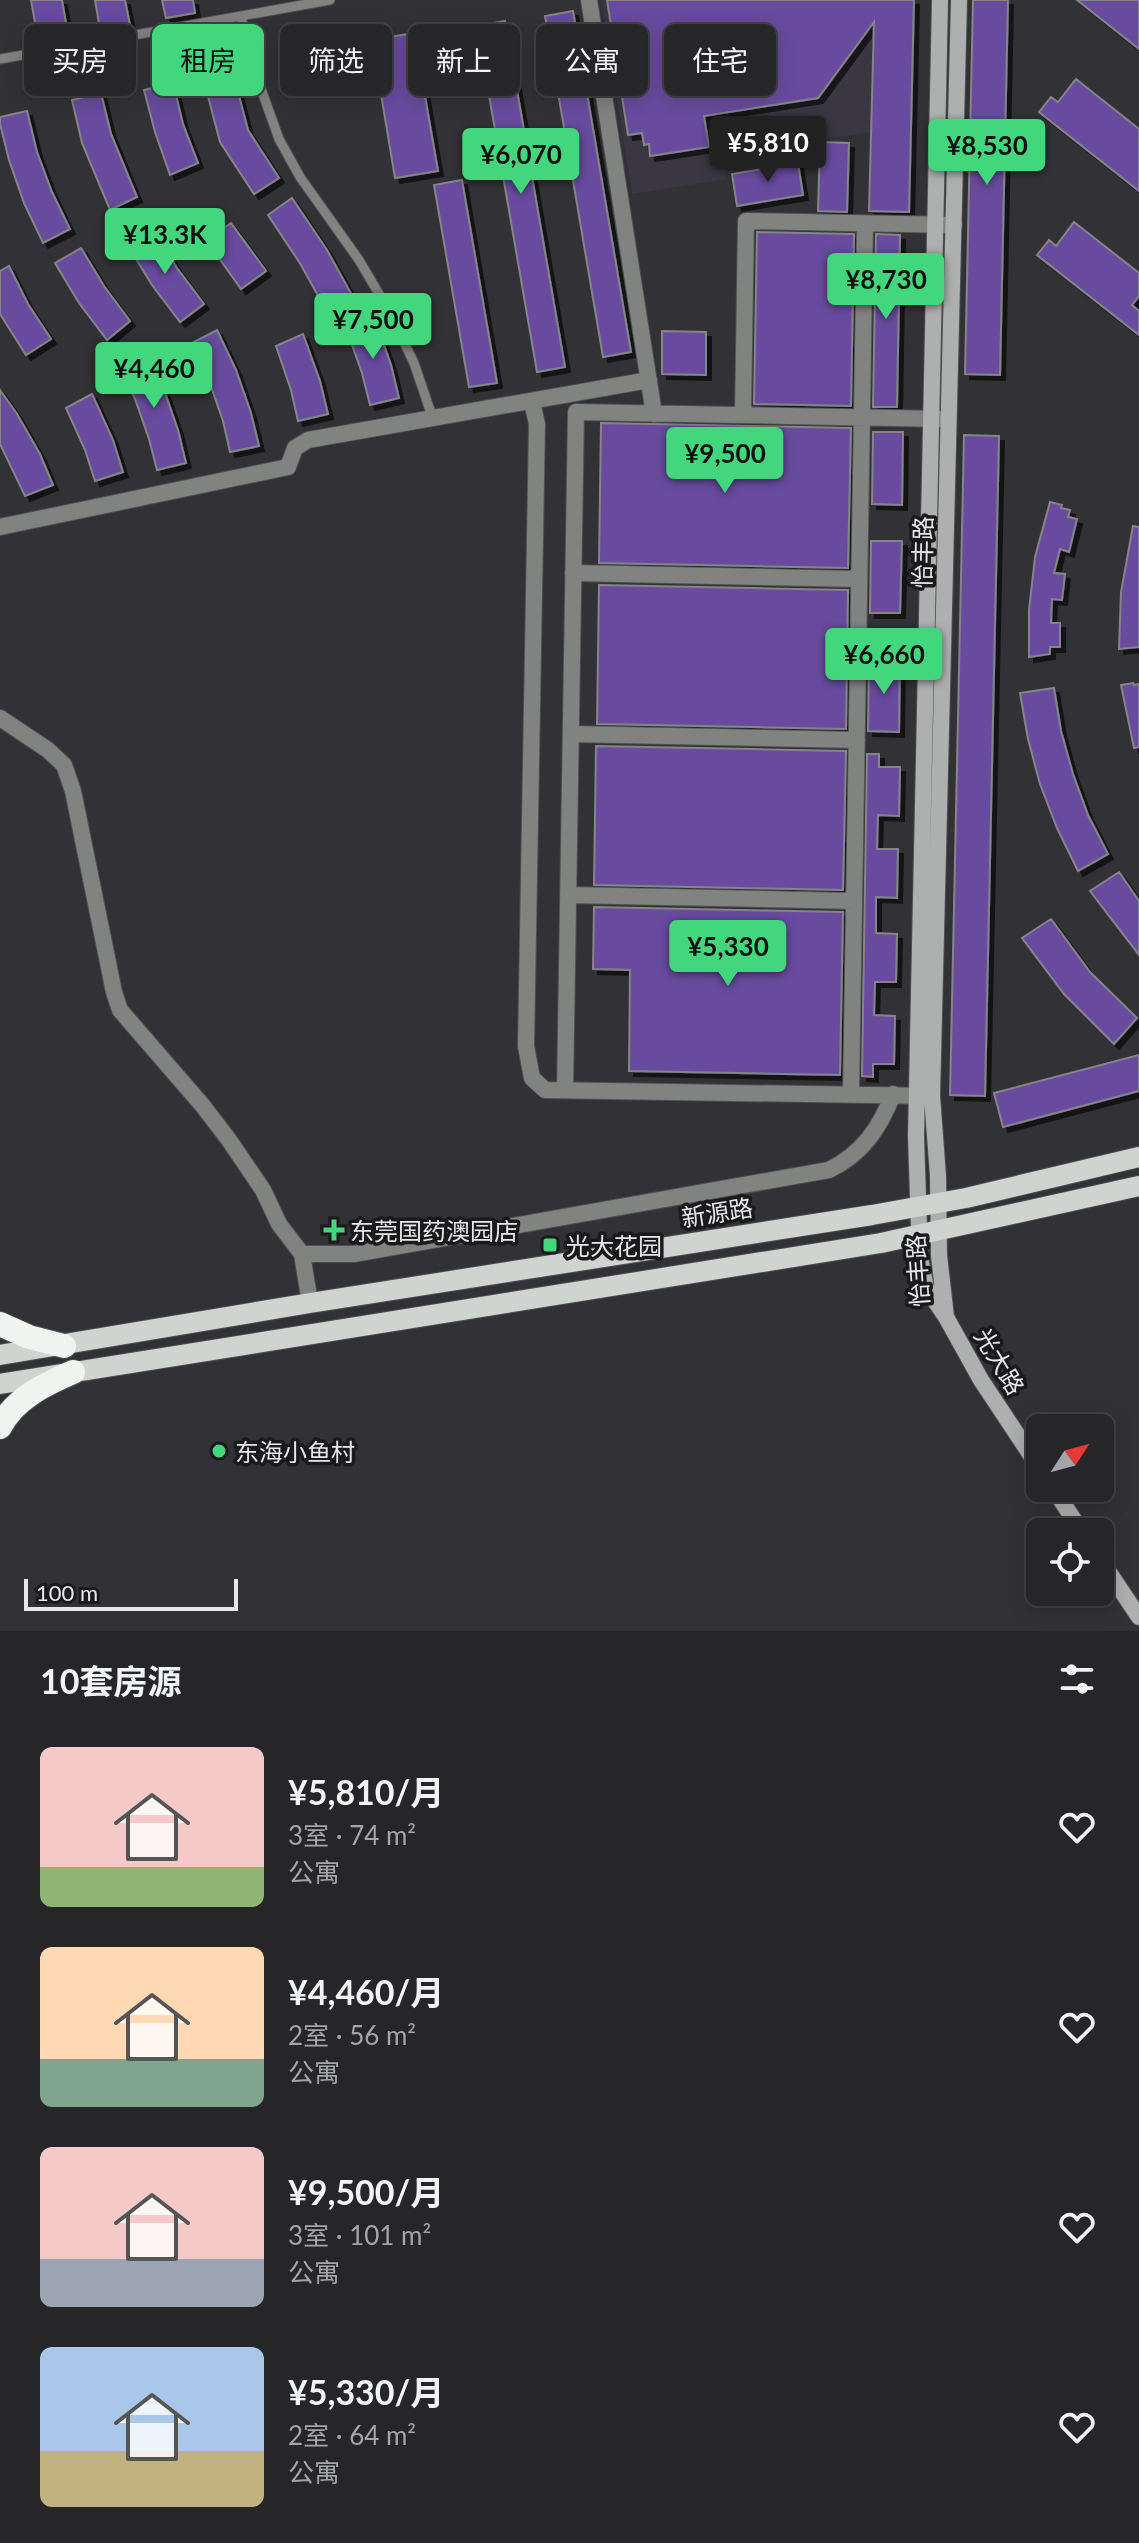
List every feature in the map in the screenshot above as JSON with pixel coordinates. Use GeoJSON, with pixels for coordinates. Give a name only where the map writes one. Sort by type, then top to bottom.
{"type":"FeatureCollection","features":[{"type":"Feature","properties":{"kind":"highway"},"geometry":{"type":"LineString","coordinates":[[0,1324],[29,1337],[64,1346]]}},
{"type":"Feature","properties":{"kind":"highway"},"geometry":{"type":"LineString","coordinates":[[0,1427],[17,1405],[43,1385],[73,1372]]}},
{"type":"Feature","properties":{"kind":"main road","name":"新源路"},"geometry":{"type":"LineString","coordinates":[[0,1355],[928,1205],[1139,1157]]}},
{"type":"Feature","properties":{"kind":"main road"},"geometry":{"type":"LineString","coordinates":[[0,1384],[929,1233],[1139,1186]]}},
{"type":"Feature","properties":{"kind":"street"},"geometry":{"type":"LineString","coordinates":[[589,0],[654,414]]}},
{"type":"Feature","properties":{"kind":"street","name":"怡丰路"},"geometry":{"type":"LineString","coordinates":[[940,0],[931,419],[925,1095],[929,1233],[946,1317]]}},
{"type":"Feature","properties":{"kind":"street","name":"怡丰路"},"geometry":{"type":"LineString","coordinates":[[925,1095],[949,420],[959,0]]}},
{"type":"Feature","properties":{"kind":"street"},"geometry":{"type":"LineString","coordinates":[[743,415],[746,221],[954,225]]}},
{"type":"Feature","properties":{"kind":"street"},"geometry":{"type":"LineString","coordinates":[[851,1094],[865,224]]}},
{"type":"Feature","properties":{"kind":"street"},"geometry":{"type":"LineString","coordinates":[[2,523],[288,467],[295,448],[308,440],[649,380]]}},
{"type":"Feature","properties":{"kind":"street"},"geometry":{"type":"LineString","coordinates":[[532,402],[537,424],[526,1046],[532,1078],[545,1090],[925,1095]]}},
{"type":"Feature","properties":{"kind":"street"},"geometry":{"type":"LineString","coordinates":[[565,1090],[576,412],[949,420]]}},
{"type":"Feature","properties":{"kind":"street"},"geometry":{"type":"LineString","coordinates":[[573,573],[859,579]]}},
{"type":"Feature","properties":{"kind":"street"},"geometry":{"type":"LineString","coordinates":[[0,718],[48,750],[64,765],[73,791],[120,1010],[229,1140],[263,1190],[279,1224],[302,1254],[310,1303]]}},
{"type":"Feature","properties":{"kind":"street"},"geometry":{"type":"LineString","coordinates":[[571,734],[857,740]]}},
{"type":"Feature","properties":{"kind":"street"},"geometry":{"type":"LineString","coordinates":[[568,895],[854,901]]}},
{"type":"Feature","properties":{"kind":"street"},"geometry":{"type":"LineString","coordinates":[[302,1254],[354,1254],[829,1170],[849,1160],[869,1140],[884,1117],[893,1094]]}},
{"type":"Feature","properties":{"kind":"street","name":"光大路"},"geometry":{"type":"LineString","coordinates":[[946,1317],[981,1380],[1026,1448]]}},
{"type":"Feature","properties":{"kind":"street"},"geometry":{"type":"LineString","coordinates":[[1114,1580],[1139,1617]]}},
{"type":"Feature","properties":{"kind":"lane"},"geometry":{"type":"LineString","coordinates":[[0,59],[325,0]]}},
{"type":"Feature","properties":{"kind":"lane"},"geometry":{"type":"LineString","coordinates":[[241,16],[250,58],[279,139],[300,177],[359,260],[389,311],[414,363],[433,419]]}},
{"type":"Feature","properties":{"kind":"shaded area"},"geometry":{"type":"Polygon","coordinates":[[[601,0],[869,0],[873,48],[871,132],[723,154],[726,179],[632,194],[616,96],[648,96],[648,24],[605,24],[601,0]]]}},
{"type":"Feature","properties":{"kind":"building"},"geometry":{"type":"Polygon","coordinates":[[[31,0],[62,0],[66,24],[35,24],[31,0]]]}},
{"type":"Feature","properties":{"kind":"building"},"geometry":{"type":"Polygon","coordinates":[[[95,0],[125,0],[130,24],[99,24],[95,0]]]}},
{"type":"Feature","properties":{"kind":"building"},"geometry":{"type":"Polygon","coordinates":[[[162,0],[193,0],[195,13],[166,18],[162,0]]]}},
{"type":"Feature","properties":{"kind":"building"},"geometry":{"type":"Polygon","coordinates":[[[607,0],[914,0],[909,212],[869,211],[874,22],[818,98],[704,116],[709,147],[650,156],[649,144],[644,145],[642,133],[628,135],[622,96],[648,96],[648,24],[611,24],[607,0]]]}},
{"type":"Feature","properties":{"kind":"building"},"geometry":{"type":"Polygon","coordinates":[[[973,0],[1008,0],[1000,375],[965,374],[973,0]]]}},
{"type":"Feature","properties":{"kind":"building"},"geometry":{"type":"Polygon","coordinates":[[[1077,0],[1139,0],[1139,49],[1101,19],[1077,0]]]}},
{"type":"Feature","properties":{"kind":"building"},"geometry":{"type":"Polygon","coordinates":[[[573,11],[575,24],[546,24],[545,16],[573,11]]]}},
{"type":"Feature","properties":{"kind":"building"},"geometry":{"type":"Polygon","coordinates":[[[408,34],[408,96],[425,96],[438,171],[395,178],[381,96],[392,96],[392,37],[408,34]]]}},
{"type":"Feature","properties":{"kind":"building"},"geometry":{"type":"Polygon","coordinates":[[[1076,79],[1139,129],[1139,191],[1039,112],[1051,97],[1058,102],[1076,79]]]}},
{"type":"Feature","properties":{"kind":"building"},"geometry":{"type":"Polygon","coordinates":[[[152,88],[152,96],[176,96],[198,163],[170,175],[144,90],[152,88]]]}},
{"type":"Feature","properties":{"kind":"building"},"geometry":{"type":"Polygon","coordinates":[[[102,96],[111,134],[137,197],[110,210],[82,143],[72,100],[102,96]]]}},
{"type":"Feature","properties":{"kind":"building"},"geometry":{"type":"Polygon","coordinates":[[[208,96],[239,96],[248,130],[279,178],[254,194],[220,142],[208,96]]]}},
{"type":"Feature","properties":{"kind":"building"},"geometry":{"type":"Polygon","coordinates":[[[489,96],[518,96],[565,367],[537,372],[489,96]]]}},
{"type":"Feature","properties":{"kind":"building"},"geometry":{"type":"Polygon","coordinates":[[[559,96],[587,96],[631,352],[603,357],[559,96]]]}},
{"type":"Feature","properties":{"kind":"building"},"geometry":{"type":"Polygon","coordinates":[[[27,111],[37,152],[70,229],[43,243],[24,203],[0,124],[0,117],[27,111]]]}},
{"type":"Feature","properties":{"kind":"building"},"geometry":{"type":"Polygon","coordinates":[[[820,142],[849,143],[847,212],[818,211],[820,142]]]}},
{"type":"Feature","properties":{"kind":"building"},"geometry":{"type":"Polygon","coordinates":[[[798,163],[803,195],[737,206],[732,174],[798,163]]]}},
{"type":"Feature","properties":{"kind":"building"},"geometry":{"type":"Polygon","coordinates":[[[462,180],[497,383],[469,387],[434,185],[462,180]]]}},
{"type":"Feature","properties":{"kind":"building"},"geometry":{"type":"Polygon","coordinates":[[[292,198],[327,250],[353,297],[327,312],[268,215],[292,198]]]}},
{"type":"Feature","properties":{"kind":"building"},"geometry":{"type":"Polygon","coordinates":[[[1074,222],[1139,273],[1139,296],[1132,305],[1139,311],[1139,335],[1037,255],[1049,240],[1056,246],[1074,222]]]}},
{"type":"Feature","properties":{"kind":"building"},"geometry":{"type":"Polygon","coordinates":[[[231,223],[266,271],[241,289],[206,240],[231,223]]]}},
{"type":"Feature","properties":{"kind":"building"},"geometry":{"type":"Polygon","coordinates":[[[154,230],[204,304],[180,322],[128,246],[154,230]]]}},
{"type":"Feature","properties":{"kind":"building"},"geometry":{"type":"Polygon","coordinates":[[[757,232],[854,234],[851,406],[754,404],[757,232]]]}},
{"type":"Feature","properties":{"kind":"building"},"geometry":{"type":"Polygon","coordinates":[[[876,234],[900,235],[897,407],[873,407],[876,234]]]}},
{"type":"Feature","properties":{"kind":"building"},"geometry":{"type":"Polygon","coordinates":[[[81,248],[130,321],[107,340],[79,303],[55,263],[81,248]]]}},
{"type":"Feature","properties":{"kind":"building"},"geometry":{"type":"Polygon","coordinates":[[[9,266],[28,304],[51,339],[26,355],[0,314],[0,271],[9,266]]]}},
{"type":"Feature","properties":{"kind":"building"},"geometry":{"type":"Polygon","coordinates":[[[374,316],[399,398],[370,405],[346,328],[374,316]]]}},
{"type":"Feature","properties":{"kind":"building"},"geometry":{"type":"Polygon","coordinates":[[[217,330],[236,370],[259,446],[230,452],[209,381],[190,344],[217,330]]]}},
{"type":"Feature","properties":{"kind":"building"},"geometry":{"type":"Polygon","coordinates":[[[662,331],[706,332],[706,375],[662,374],[662,331]]]}},
{"type":"Feature","properties":{"kind":"building"},"geometry":{"type":"Polygon","coordinates":[[[303,334],[328,414],[298,421],[276,346],[303,334]]]}},
{"type":"Feature","properties":{"kind":"building"},"geometry":{"type":"Polygon","coordinates":[[[144,348],[163,387],[186,463],[157,470],[135,399],[117,361],[144,348]]]}},
{"type":"Feature","properties":{"kind":"building"},"geometry":{"type":"Polygon","coordinates":[[[0,390],[40,454],[53,485],[25,496],[0,444],[0,390]]]}},
{"type":"Feature","properties":{"kind":"building"},"geometry":{"type":"Polygon","coordinates":[[[92,394],[113,440],[123,472],[95,481],[66,408],[92,394]]]}},
{"type":"Feature","properties":{"kind":"building"},"geometry":{"type":"Polygon","coordinates":[[[601,423],[851,428],[848,568],[599,563],[601,423]]]}},
{"type":"Feature","properties":{"kind":"building"},"geometry":{"type":"Polygon","coordinates":[[[873,432],[903,432],[902,505],[872,504],[873,432]]]}},
{"type":"Feature","properties":{"kind":"building"},"geometry":{"type":"Polygon","coordinates":[[[964,435],[999,436],[985,1096],[950,1095],[964,435]]]}},
{"type":"Feature","properties":{"kind":"building"},"geometry":{"type":"Polygon","coordinates":[[[1050,502],[1070,510],[1068,517],[1077,519],[1069,552],[1060,549],[1054,573],[1065,574],[1062,600],[1052,599],[1051,623],[1060,623],[1060,647],[1050,647],[1050,654],[1029,657],[1029,610],[1035,557],[1050,502]]]}},
{"type":"Feature","properties":{"kind":"building"},"geometry":{"type":"Polygon","coordinates":[[[1133,526],[1139,527],[1139,647],[1119,649],[1121,592],[1133,526]]]}},
{"type":"Feature","properties":{"kind":"building"},"geometry":{"type":"Polygon","coordinates":[[[871,541],[902,541],[900,613],[870,613],[871,541]]]}},
{"type":"Feature","properties":{"kind":"building"},"geometry":{"type":"Polygon","coordinates":[[[599,585],[848,590],[846,729],[597,724],[599,585]]]}},
{"type":"Feature","properties":{"kind":"building"},"geometry":{"type":"Polygon","coordinates":[[[869,659],[900,660],[899,732],[868,731],[869,659]]]}},
{"type":"Feature","properties":{"kind":"building"},"geometry":{"type":"Polygon","coordinates":[[[1139,684],[1139,747],[1134,748],[1121,685],[1139,684]]]}},
{"type":"Feature","properties":{"kind":"building"},"geometry":{"type":"Polygon","coordinates":[[[1054,688],[1061,731],[1073,774],[1088,815],[1108,854],[1078,871],[1040,784],[1020,693],[1054,688]]]}},
{"type":"Feature","properties":{"kind":"building"},"geometry":{"type":"Polygon","coordinates":[[[596,746],[846,751],[843,890],[594,885],[596,746]]]}},
{"type":"Feature","properties":{"kind":"building"},"geometry":{"type":"Polygon","coordinates":[[[867,754],[879,754],[879,767],[900,767],[899,816],[878,815],[877,849],[898,849],[897,898],[876,897],[876,933],[897,934],[896,982],[875,982],[874,1015],[895,1016],[894,1064],[873,1064],[873,1077],[862,1076],[867,754]]]}},
{"type":"Feature","properties":{"kind":"building"},"geometry":{"type":"Polygon","coordinates":[[[1119,872],[1139,901],[1139,955],[1090,891],[1119,872]]]}},
{"type":"Feature","properties":{"kind":"building"},"geometry":{"type":"Polygon","coordinates":[[[594,907],[843,912],[840,1075],[629,1071],[630,970],[593,969],[594,907]]]}},
{"type":"Feature","properties":{"kind":"building"},"geometry":{"type":"Polygon","coordinates":[[[1051,919],[1090,972],[1137,1018],[1114,1044],[1064,994],[1022,938],[1051,919]]]}},
{"type":"Feature","properties":{"kind":"building"},"geometry":{"type":"Polygon","coordinates":[[[1139,1055],[1139,1091],[1003,1127],[994,1093],[1139,1055]]]}},
{"type":"Feature","properties":{"kind":"place","name":"东莞国药澳园店"},"geometry":{"type":"Point","coordinates":[334,1230]}},
{"type":"Feature","properties":{"kind":"place","name":"光大花园"},"geometry":{"type":"Point","coordinates":[550,1245]}},
{"type":"Feature","properties":{"kind":"place","name":"东海小鱼村"},"geometry":{"type":"Point","coordinates":[219,1451]}}]}
